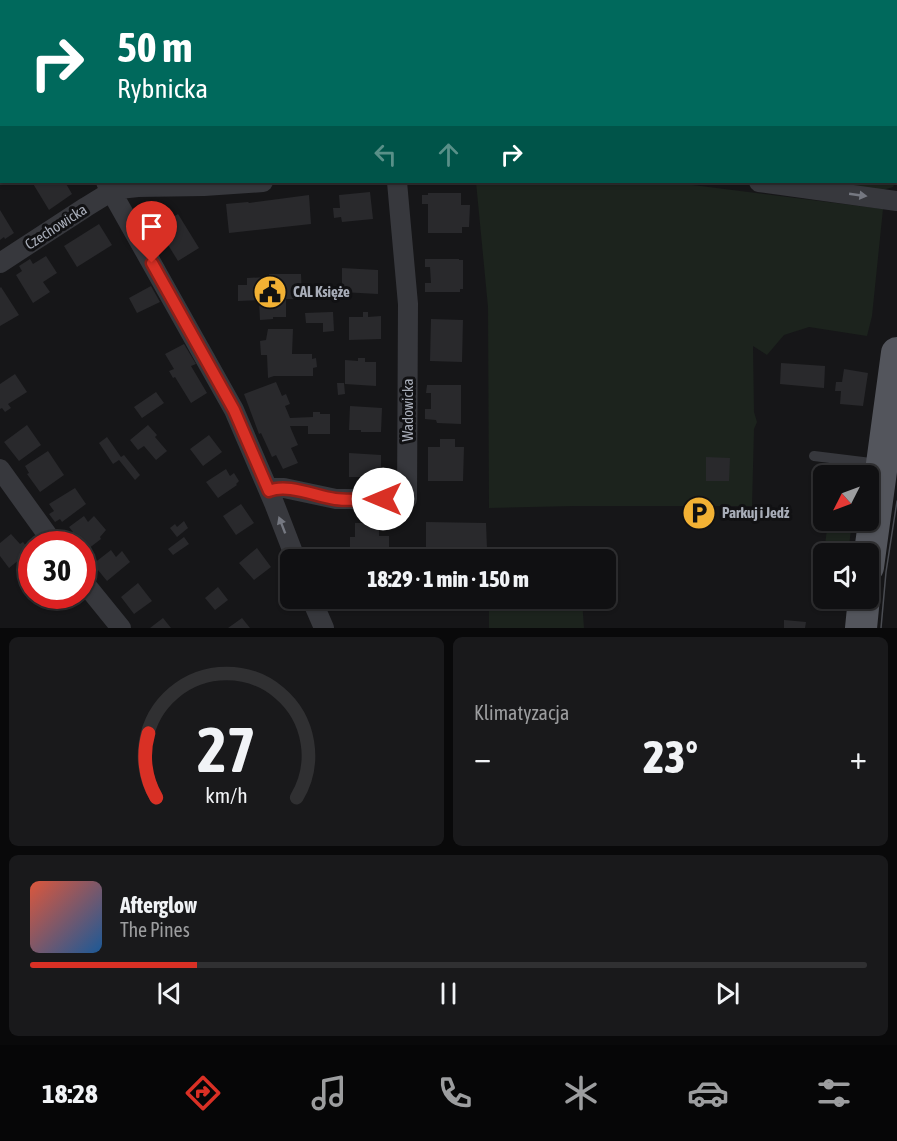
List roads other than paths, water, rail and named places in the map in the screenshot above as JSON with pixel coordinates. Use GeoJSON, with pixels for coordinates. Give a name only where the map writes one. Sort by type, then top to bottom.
{"type":"FeatureCollection","features":[{"type":"Feature","properties":{"kind":"main road"},"geometry":{"type":"LineString","coordinates":[[871,543],[897,353]]}},
{"type":"Feature","properties":{"kind":"main road"},"geometry":{"type":"LineString","coordinates":[[861,628],[863,609]]}},
{"type":"Feature","properties":{"kind":"street"},"geometry":{"type":"LineString","coordinates":[[109,186],[204,186],[248,183]]}},
{"type":"Feature","properties":{"kind":"street","name":"Wadowicka"},"geometry":{"type":"LineString","coordinates":[[269,491],[284,488],[336,499],[407,499],[408,304],[397,183]]}},
{"type":"Feature","properties":{"kind":"street"},"geometry":{"type":"LineString","coordinates":[[766,183],[897,201]]}},
{"type":"Feature","properties":{"kind":"street"},"geometry":{"type":"LineString","coordinates":[[109,186],[234,410],[292,549]]}},
{"type":"Feature","properties":{"kind":"street","name":"Czechowicka"},"geometry":{"type":"LineString","coordinates":[[0,263],[109,186]]}},
{"type":"Feature","properties":{"kind":"street"},"geometry":{"type":"LineString","coordinates":[[0,468],[45,531]]}},
{"type":"Feature","properties":{"kind":"street"},"geometry":{"type":"LineString","coordinates":[[96,597],[121,628]]}},
{"type":"Feature","properties":{"kind":"street"},"geometry":{"type":"LineString","coordinates":[[316,609],[324,628]]}},
{"type":"Feature","properties":{"kind":"lane"},"geometry":{"type":"LineString","coordinates":[[814,456],[882,464]]}},
{"type":"Feature","properties":{"kind":"tram line"},"geometry":{"type":"LineString","coordinates":[[881,628],[886,572],[897,501]]}},
{"type":"Feature","properties":{"kind":"place","name":"CAL Księże"},"geometry":{"type":"Point","coordinates":[270,292]}},
{"type":"Feature","properties":{"kind":"place","name":"Parkuj i Jedź"},"geometry":{"type":"Point","coordinates":[699,513]}}]}
